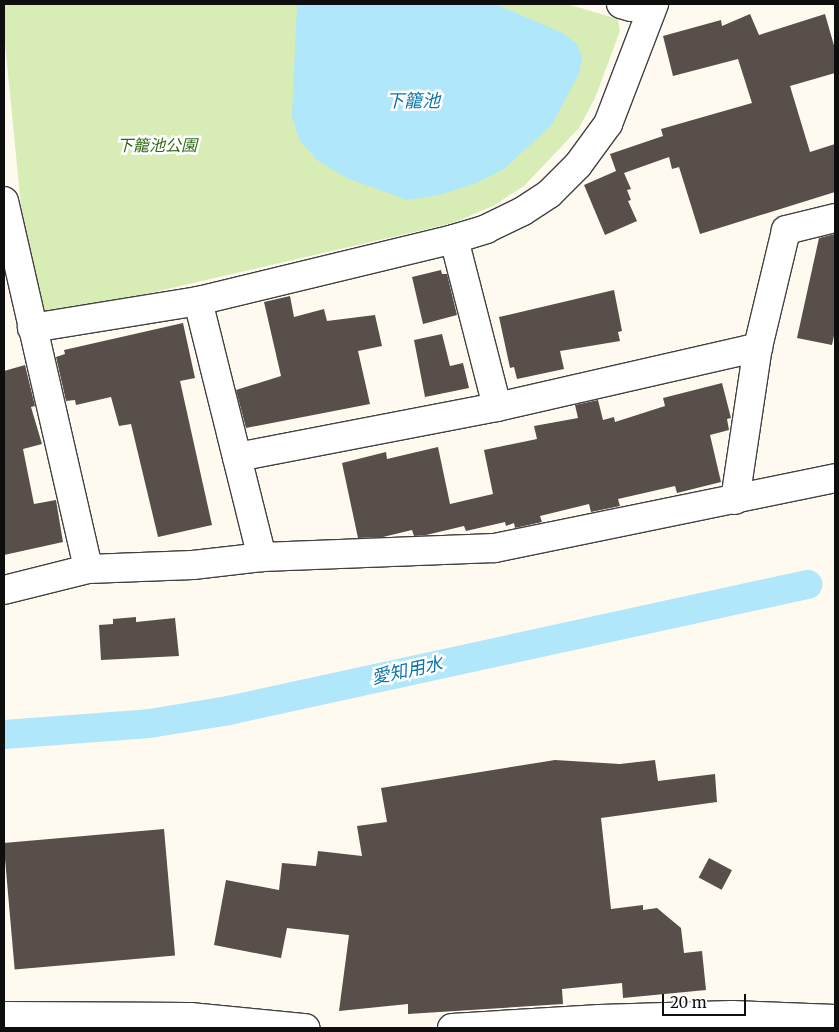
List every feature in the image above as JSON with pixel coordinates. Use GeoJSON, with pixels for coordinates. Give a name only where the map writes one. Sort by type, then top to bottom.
{"type":"FeatureCollection","features":[{"type":"Feature","properties":{"kind":"street"},"geometry":{"type":"LineString","coordinates":[[621,4],[631,8],[649,4]]}},
{"type":"Feature","properties":{"kind":"street"},"geometry":{"type":"LineString","coordinates":[[32,328],[198,301],[454,239],[486,229],[523,211],[549,194],[578,165],[608,124],[654,4]]}},
{"type":"Feature","properties":{"kind":"street"},"geometry":{"type":"LineString","coordinates":[[4,201],[88,569]]}},
{"type":"Feature","properties":{"kind":"street"},"geometry":{"type":"LineString","coordinates":[[735,500],[758,348],[786,230],[835,218]]}},
{"type":"Feature","properties":{"kind":"street"},"geometry":{"type":"LineString","coordinates":[[454,239],[497,407]]}},
{"type":"Feature","properties":{"kind":"street"},"geometry":{"type":"LineString","coordinates":[[198,301],[262,557]]}},
{"type":"Feature","properties":{"kind":"street"},"geometry":{"type":"LineString","coordinates":[[237,457],[497,407],[758,348]]}},
{"type":"Feature","properties":{"kind":"street"},"geometry":{"type":"LineString","coordinates":[[4,590],[88,569],[193,565],[262,557],[495,548],[835,478]]}},
{"type":"Feature","properties":{"kind":"street"},"geometry":{"type":"LineString","coordinates":[[452,1028],[600,1019],[722,1015],[835,1020]]}},
{"type":"Feature","properties":{"kind":"street"},"geometry":{"type":"LineString","coordinates":[[4,1016],[190,1017],[305,1028]]}},
{"type":"Feature","properties":{"kind":"green space","name":"下籠池公園"},"geometry":{"type":"Polygon","coordinates":[[[4,4],[567,4],[618,19],[620,31],[595,98],[579,128],[524,186],[493,206],[453,223],[46,317],[31,308],[4,33],[4,4]]]}},
{"type":"Feature","properties":{"kind":"water","name":"下籠池"},"geometry":{"type":"Polygon","coordinates":[[[297,4],[495,4],[563,33],[577,44],[582,58],[579,74],[551,126],[504,169],[474,184],[439,195],[407,200],[344,177],[317,160],[299,140],[292,116],[297,4]]]}},
{"type":"Feature","properties":{"kind":"building"},"geometry":{"type":"Polygon","coordinates":[[[750,14],[759,35],[825,14],[835,49],[835,73],[790,86],[810,152],[835,144],[835,192],[700,234],[679,167],[672,169],[669,157],[624,173],[631,189],[627,190],[631,200],[628,201],[637,221],[605,235],[584,185],[616,171],[610,154],[663,136],[661,129],[752,103],[738,59],[673,76],[663,36],[721,20],[722,26],[750,14]]]}},
{"type":"Feature","properties":{"kind":"building"},"geometry":{"type":"Polygon","coordinates":[[[835,234],[835,331],[832,345],[797,338],[819,238],[835,234]]]}},
{"type":"Feature","properties":{"kind":"building"},"geometry":{"type":"Polygon","coordinates":[[[441,270],[442,274],[447,274],[457,315],[423,324],[412,277],[441,270]]]}},
{"type":"Feature","properties":{"kind":"building"},"geometry":{"type":"Polygon","coordinates":[[[614,290],[622,331],[618,332],[620,341],[560,351],[564,369],[517,379],[514,367],[510,368],[499,317],[614,290]]]}},
{"type":"Feature","properties":{"kind":"building"},"geometry":{"type":"Polygon","coordinates":[[[290,296],[294,317],[324,309],[327,321],[375,315],[382,346],[358,351],[370,404],[246,428],[236,390],[281,376],[264,302],[290,296]]]}},
{"type":"Feature","properties":{"kind":"building"},"geometry":{"type":"Polygon","coordinates":[[[183,323],[195,378],[180,381],[212,525],[158,537],[131,424],[119,426],[111,397],[76,405],[75,400],[66,401],[56,357],[65,354],[64,350],[183,323]]]}},
{"type":"Feature","properties":{"kind":"building"},"geometry":{"type":"Polygon","coordinates":[[[442,334],[450,366],[463,363],[469,388],[425,397],[414,340],[442,334]]]}},
{"type":"Feature","properties":{"kind":"building"},"geometry":{"type":"Polygon","coordinates":[[[25,365],[35,406],[31,407],[42,444],[23,449],[34,504],[56,500],[63,542],[4,555],[4,371],[25,365]]]}},
{"type":"Feature","properties":{"kind":"building"},"geometry":{"type":"Polygon","coordinates":[[[722,383],[731,418],[727,419],[729,430],[710,435],[721,482],[677,493],[675,486],[618,499],[620,506],[591,512],[589,504],[540,516],[542,522],[515,528],[514,523],[506,526],[505,522],[466,531],[464,526],[426,535],[414,536],[412,530],[383,537],[358,538],[342,463],[386,452],[387,459],[438,447],[450,504],[493,494],[484,450],[537,439],[534,426],[578,418],[575,405],[598,400],[603,420],[614,417],[615,422],[665,406],[663,398],[722,383]]]}},
{"type":"Feature","properties":{"kind":"building"},"geometry":{"type":"Polygon","coordinates":[[[136,617],[136,622],[175,618],[179,656],[101,660],[99,625],[113,624],[113,619],[136,617]]]}},
{"type":"Feature","properties":{"kind":"building"},"geometry":{"type":"Polygon","coordinates":[[[555,760],[620,764],[655,760],[658,781],[715,774],[717,802],[601,818],[611,909],[643,905],[643,910],[657,908],[681,928],[684,953],[702,951],[706,990],[623,998],[622,983],[562,989],[563,1004],[408,1014],[408,1004],[339,1011],[349,935],[287,928],[281,958],[214,945],[226,880],[279,890],[282,863],[316,866],[318,851],[362,856],[357,826],[387,822],[381,788],[555,760]]]}},
{"type":"Feature","properties":{"kind":"building"},"geometry":{"type":"Polygon","coordinates":[[[164,829],[175,956],[15,970],[4,843],[164,829]]]}},
{"type":"Feature","properties":{"kind":"building"},"geometry":{"type":"Polygon","coordinates":[[[709,858],[732,870],[722,890],[699,877],[709,858]]]}},
{"type":"Feature","properties":{"kind":"waterway","name":"愛知用水"},"geometry":{"type":"LineString","coordinates":[[4,734],[149,723],[228,710],[807,584]]}}]}
